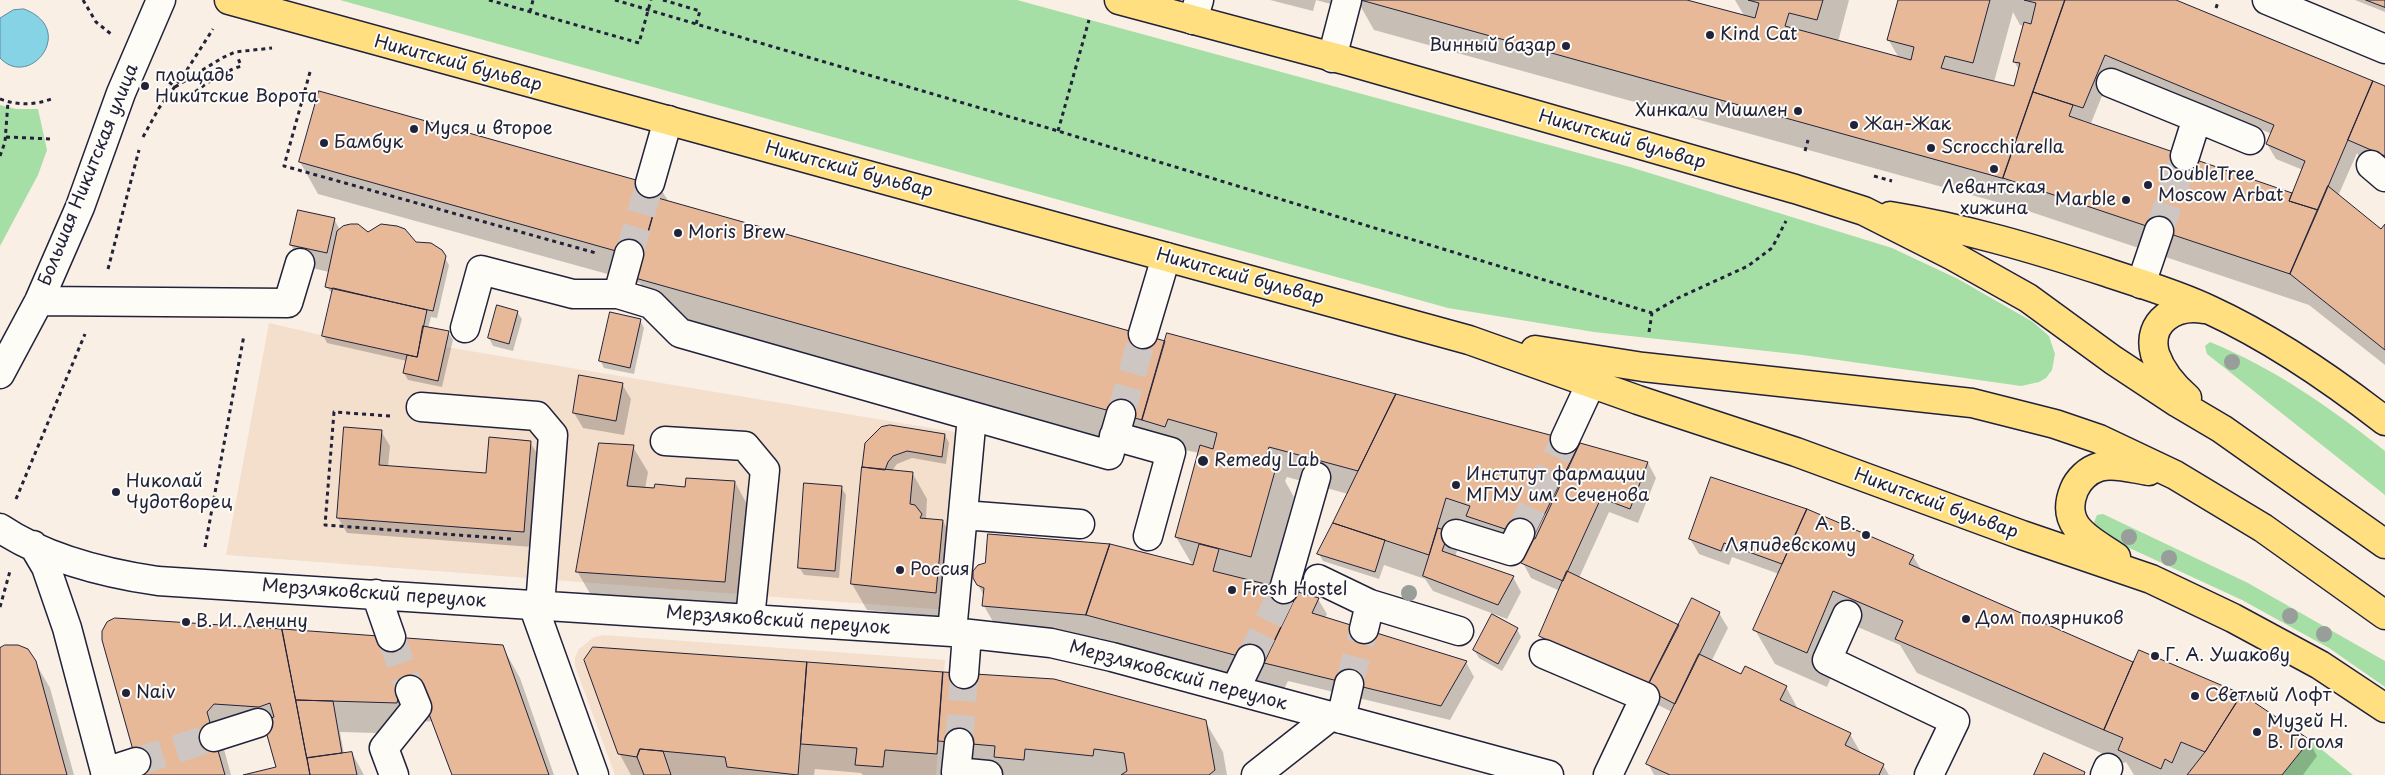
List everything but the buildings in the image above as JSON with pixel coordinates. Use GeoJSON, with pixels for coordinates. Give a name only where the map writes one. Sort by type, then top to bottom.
{"type":"FeatureCollection","features":[{"type":"Feature","properties":{"kind":"main road","name":"Никитский бульвар"},"geometry":{"type":"LineString","coordinates":[[229,0],[1469,340],[1796,452],[2022,535],[2151,579],[2233,618],[2320,665],[2385,708]]}},
{"type":"Feature","properties":{"kind":"main road","name":"Никитский бульвар"},"geometry":{"type":"LineString","coordinates":[[1119,0],[1196,10],[1332,58],[1795,188],[1864,211],[2028,298],[2129,371],[2222,429],[2385,544]]}},
{"type":"Feature","properties":{"kind":"main road","name":"Никитский бульвар"},"geometry":{"type":"LineString","coordinates":[[1864,211],[1945,224],[2035,249],[2210,309],[2275,344],[2382,412]]}},
{"type":"Feature","properties":{"kind":"main road"},"geometry":{"type":"LineString","coordinates":[[2210,309],[2185,308],[2171,312],[2164,317],[2156,329],[2153,345],[2164,373],[2182,393],[2222,429]]}},
{"type":"Feature","properties":{"kind":"main road","name":"Никитский бульвар"},"geometry":{"type":"LineString","coordinates":[[1469,340],[1643,367],[1972,403],[2055,424],[2099,439],[2175,475],[2263,528],[2385,615]]}},
{"type":"Feature","properties":{"kind":"main road"},"geometry":{"type":"LineString","coordinates":[[2151,579],[2080,532],[2071,516],[2072,496],[2082,478],[2099,467],[2119,467],[2175,475]]}},
{"type":"Feature","properties":{"kind":"street","name":"Большая Никитская улица"},"geometry":{"type":"LineString","coordinates":[[0,374],[38,300],[80,207],[121,93],[161,0]]}},
{"type":"Feature","properties":{"kind":"street"},"geometry":{"type":"LineString","coordinates":[[1332,58],[1347,0]]}},
{"type":"Feature","properties":{"kind":"street"},"geometry":{"type":"LineString","coordinates":[[2267,0],[2385,48]]}},
{"type":"Feature","properties":{"kind":"street"},"geometry":{"type":"LineString","coordinates":[[2111,83],[2250,140]]}},
{"type":"Feature","properties":{"kind":"street"},"geometry":{"type":"LineString","coordinates":[[2185,156],[2197,118]]}},
{"type":"Feature","properties":{"kind":"street"},"geometry":{"type":"LineString","coordinates":[[650,184],[668,120]]}},
{"type":"Feature","properties":{"kind":"street"},"geometry":{"type":"LineString","coordinates":[[2141,284],[2159,230]]}},
{"type":"Feature","properties":{"kind":"street"},"geometry":{"type":"LineString","coordinates":[[1143,334],[1166,257]]}},
{"type":"Feature","properties":{"kind":"street"},"geometry":{"type":"LineString","coordinates":[[618,294],[628,258]]}},
{"type":"Feature","properties":{"kind":"street"},"geometry":{"type":"LineString","coordinates":[[38,300],[288,303],[300,263]]}},
{"type":"Feature","properties":{"kind":"street"},"geometry":{"type":"LineString","coordinates":[[465,328],[481,270],[573,294],[618,294],[651,304],[680,333],[1109,455],[1117,425],[1171,452],[1148,536]]}},
{"type":"Feature","properties":{"kind":"street"},"geometry":{"type":"LineString","coordinates":[[1565,439],[1591,383]]}},
{"type":"Feature","properties":{"kind":"street"},"geometry":{"type":"LineString","coordinates":[[421,407],[537,416],[553,435],[545,542],[536,606],[594,775]]}},
{"type":"Feature","properties":{"kind":"street"},"geometry":{"type":"LineString","coordinates":[[964,674],[960,633],[963,515],[972,416]]}},
{"type":"Feature","properties":{"kind":"street"},"geometry":{"type":"LineString","coordinates":[[665,442],[745,446],[765,470],[750,619]]}},
{"type":"Feature","properties":{"kind":"street"},"geometry":{"type":"LineString","coordinates":[[1284,589],[1316,477]]}},
{"type":"Feature","properties":{"kind":"street"},"geometry":{"type":"LineString","coordinates":[[963,515],[1080,524]]}},
{"type":"Feature","properties":{"kind":"street","name":"Мерзляковский переулок"},"geometry":{"type":"LineString","coordinates":[[0,528],[32,545],[84,565],[118,575],[148,579],[960,633],[1051,643],[1112,657],[1549,775]]}},
{"type":"Feature","properties":{"kind":"street"},"geometry":{"type":"LineString","coordinates":[[1456,534],[1511,551],[1520,533]]}},
{"type":"Feature","properties":{"kind":"street"},"geometry":{"type":"LineString","coordinates":[[32,545],[46,567],[66,628],[105,774],[136,762]]}},
{"type":"Feature","properties":{"kind":"street"},"geometry":{"type":"LineString","coordinates":[[1318,579],[1367,616],[1459,631]]}},
{"type":"Feature","properties":{"kind":"street"},"geometry":{"type":"LineString","coordinates":[[376,594],[391,637]]}},
{"type":"Feature","properties":{"kind":"street"},"geometry":{"type":"LineString","coordinates":[[1847,615],[1827,660],[1955,721],[1929,775]]}},
{"type":"Feature","properties":{"kind":"street"},"geometry":{"type":"LineString","coordinates":[[1544,654],[1645,697],[1608,775]]}},
{"type":"Feature","properties":{"kind":"street"},"geometry":{"type":"LineString","coordinates":[[1235,690],[1250,659]]}},
{"type":"Feature","properties":{"kind":"street"},"geometry":{"type":"LineString","coordinates":[[1256,775],[1336,717],[1349,684]]}},
{"type":"Feature","properties":{"kind":"street"},"geometry":{"type":"LineString","coordinates":[[394,775],[384,748],[417,707],[410,690]]}},
{"type":"Feature","properties":{"kind":"street"},"geometry":{"type":"LineString","coordinates":[[214,737],[258,723]]}},
{"type":"Feature","properties":{"kind":"street"},"geometry":{"type":"LineString","coordinates":[[959,743],[956,772],[988,775]]}},
{"type":"Feature","properties":{"kind":"path"},"geometry":{"type":"LineString","coordinates":[[489,0],[639,43],[651,0]]}},
{"type":"Feature","properties":{"kind":"path"},"geometry":{"type":"LineString","coordinates":[[530,12],[533,0]]}},
{"type":"Feature","properties":{"kind":"path"},"geometry":{"type":"LineString","coordinates":[[615,0],[1058,131],[1652,313],[1678,298],[1748,266],[1772,248],[1788,216]]}},
{"type":"Feature","properties":{"kind":"path"},"geometry":{"type":"LineString","coordinates":[[663,0],[700,11],[696,24]]}},
{"type":"Feature","properties":{"kind":"path"},"geometry":{"type":"LineString","coordinates":[[2216,8],[2218,2]]}},
{"type":"Feature","properties":{"kind":"path"},"geometry":{"type":"LineString","coordinates":[[1058,131],[1089,20]]}},
{"type":"Feature","properties":{"kind":"path"},"geometry":{"type":"LineString","coordinates":[[216,23],[208,39],[175,87],[206,66],[235,52],[273,48],[281,50]]}},
{"type":"Feature","properties":{"kind":"path"},"geometry":{"type":"LineString","coordinates":[[188,97],[201,87],[241,66],[238,58]]}},
{"type":"Feature","properties":{"kind":"path"},"geometry":{"type":"LineString","coordinates":[[310,72],[284,166],[628,258]]}},
{"type":"Feature","properties":{"kind":"path"},"geometry":{"type":"LineString","coordinates":[[0,99],[26,104],[43,102],[54,98]]}},
{"type":"Feature","properties":{"kind":"path"},"geometry":{"type":"LineString","coordinates":[[0,156],[6,137],[8,102]]}},
{"type":"Feature","properties":{"kind":"path"},"geometry":{"type":"LineString","coordinates":[[6,137],[52,138]]}},
{"type":"Feature","properties":{"kind":"path"},"geometry":{"type":"LineString","coordinates":[[1805,151],[1808,140]]}},
{"type":"Feature","properties":{"kind":"path"},"geometry":{"type":"LineString","coordinates":[[205,547],[250,303]]}},
{"type":"Feature","properties":{"kind":"path"},"geometry":{"type":"LineString","coordinates":[[1649,332],[1652,313]]}},
{"type":"Feature","properties":{"kind":"path"},"geometry":{"type":"LineString","coordinates":[[421,407],[400,417],[334,412],[325,525],[545,542]]}},
{"type":"Feature","properties":{"kind":"path"},"geometry":{"type":"LineString","coordinates":[[0,607],[11,565]]}},
{"type":"Feature","properties":{"kind":"shaded area"},"geometry":{"type":"Polygon","coordinates":[[[269,323],[407,355],[403,373],[438,380],[446,347],[961,433],[946,610],[226,555],[269,323]]]}},
{"type":"Feature","properties":{"kind":"shaded area"},"geometry":{"type":"Polygon","coordinates":[[[603,635],[945,660],[936,775],[615,775],[575,666],[575,657],[579,649],[594,637],[603,635]]]}},
{"type":"Feature","properties":{"kind":"green space"},"geometry":{"type":"Polygon","coordinates":[[[340,0],[1017,0],[1630,167],[1892,248],[1958,279],[2033,322],[2049,336],[2055,354],[2052,370],[2046,378],[2039,382],[2021,386],[1803,355],[1594,332],[1448,308],[340,0]]]}},
{"type":"Feature","properties":{"kind":"green space"},"geometry":{"type":"Polygon","coordinates":[[[0,105],[16,109],[38,109],[47,150],[38,175],[0,246],[0,105]]]}},
{"type":"Feature","properties":{"kind":"green space"},"geometry":{"type":"Polygon","coordinates":[[[2210,342],[2257,364],[2301,390],[2344,419],[2385,451],[2385,495],[2207,354],[2205,346],[2210,342]]]}},
{"type":"Feature","properties":{"kind":"green space"},"geometry":{"type":"Polygon","coordinates":[[[2103,514],[2248,583],[2385,661],[2385,687],[2329,648],[2242,600],[2097,533],[2094,526],[2095,520],[2097,515],[2103,514]]]}},
{"type":"Feature","properties":{"kind":"green space"},"geometry":{"type":"Polygon","coordinates":[[[2310,740],[2353,775],[2282,775],[2310,740]]]}},
{"type":"Feature","properties":{"kind":"water"},"geometry":{"type":"Polygon","coordinates":[[[24,9],[40,18],[47,30],[48,42],[44,53],[35,62],[24,67],[12,66],[0,58],[0,18],[13,10],[24,9]]]}},
{"type":"Feature","properties":{"kind":"tunnel"},"geometry":{"type":"LineString","coordinates":[[2159,231],[2185,156]]}},
{"type":"Feature","properties":{"kind":"tunnel"},"geometry":{"type":"LineString","coordinates":[[629,254],[650,183]]}},
{"type":"Feature","properties":{"kind":"tunnel"},"geometry":{"type":"LineString","coordinates":[[1121,414],[1143,334]]}},
{"type":"Feature","properties":{"kind":"tunnel"},"geometry":{"type":"LineString","coordinates":[[1520,533],[1565,439]]}},
{"type":"Feature","properties":{"kind":"tunnel"},"geometry":{"type":"LineString","coordinates":[[1250,659],[1284,589]]}},
{"type":"Feature","properties":{"kind":"tunnel"},"geometry":{"type":"LineString","coordinates":[[1349,684],[1364,629]]}},
{"type":"Feature","properties":{"kind":"tunnel"},"geometry":{"type":"LineString","coordinates":[[391,637],[410,690]]}},
{"type":"Feature","properties":{"kind":"tunnel"},"geometry":{"type":"LineString","coordinates":[[959,743],[964,674]]}},
{"type":"Feature","properties":{"kind":"tunnel"},"geometry":{"type":"LineString","coordinates":[[136,762],[214,737]]}},
{"type":"Feature","properties":{"kind":"place","name":"Kind Cat"},"geometry":{"type":"Point","coordinates":[1710,35]}},
{"type":"Feature","properties":{"kind":"place","name":"Винный базар"},"geometry":{"type":"Point","coordinates":[1566,46]}},
{"type":"Feature","properties":{"kind":"place","name":"площадь Никитские Ворота"},"geometry":{"type":"Point","coordinates":[145,86]}},
{"type":"Feature","properties":{"kind":"place","name":"Хинкали Мишлен"},"geometry":{"type":"Point","coordinates":[1798,111]}},
{"type":"Feature","properties":{"kind":"place","name":"Жан-Жак"},"geometry":{"type":"Point","coordinates":[1854,125]}},
{"type":"Feature","properties":{"kind":"place","name":"Муся и второе"},"geometry":{"type":"Point","coordinates":[414,129]}},
{"type":"Feature","properties":{"kind":"place","name":"Бамбук"},"geometry":{"type":"Point","coordinates":[324,143]}},
{"type":"Feature","properties":{"kind":"place","name":"Scrocchiarella"},"geometry":{"type":"Point","coordinates":[1931,148]}},
{"type":"Feature","properties":{"kind":"place","name":"Левантская хижина"},"geometry":{"type":"Point","coordinates":[1994,169]}},
{"type":"Feature","properties":{"kind":"place","name":"DoubleTree Moscow Arbat"},"geometry":{"type":"Point","coordinates":[2148,185]}},
{"type":"Feature","properties":{"kind":"place","name":"Marble"},"geometry":{"type":"Point","coordinates":[2126,200]}},
{"type":"Feature","properties":{"kind":"place","name":"Moris Brew"},"geometry":{"type":"Point","coordinates":[678,233]}},
{"type":"Feature","properties":{"kind":"place","name":"Remedy Lab"},"geometry":{"type":"Point","coordinates":[1203,461]}},
{"type":"Feature","properties":{"kind":"place","name":"Институт фармации МГМУ им. Сеченова"},"geometry":{"type":"Point","coordinates":[1456,485]}},
{"type":"Feature","properties":{"kind":"place","name":"Николай Чудотворец"},"geometry":{"type":"Point","coordinates":[116,492]}},
{"type":"Feature","properties":{"kind":"place","name":"А. В. Ляпидевскому"},"geometry":{"type":"Point","coordinates":[1866,535]}},
{"type":"Feature","properties":{"kind":"place","name":"Россия"},"geometry":{"type":"Point","coordinates":[900,570]}},
{"type":"Feature","properties":{"kind":"place","name":"Fresh Hostel"},"geometry":{"type":"Point","coordinates":[1232,590]}},
{"type":"Feature","properties":{"kind":"place","name":"Дом полярников"},"geometry":{"type":"Point","coordinates":[1966,619]}},
{"type":"Feature","properties":{"kind":"place","name":"В. И. Ленину"},"geometry":{"type":"Point","coordinates":[186,622]}},
{"type":"Feature","properties":{"kind":"place","name":"Г. А. Ушакову"},"geometry":{"type":"Point","coordinates":[2155,656]}},
{"type":"Feature","properties":{"kind":"place","name":"Naiv"},"geometry":{"type":"Point","coordinates":[126,693]}},
{"type":"Feature","properties":{"kind":"place","name":"Светлый Лофт"},"geometry":{"type":"Point","coordinates":[2195,696]}},
{"type":"Feature","properties":{"kind":"place","name":"Музей Н. В. Гоголя"},"geometry":{"type":"Point","coordinates":[2257,732]}}]}
